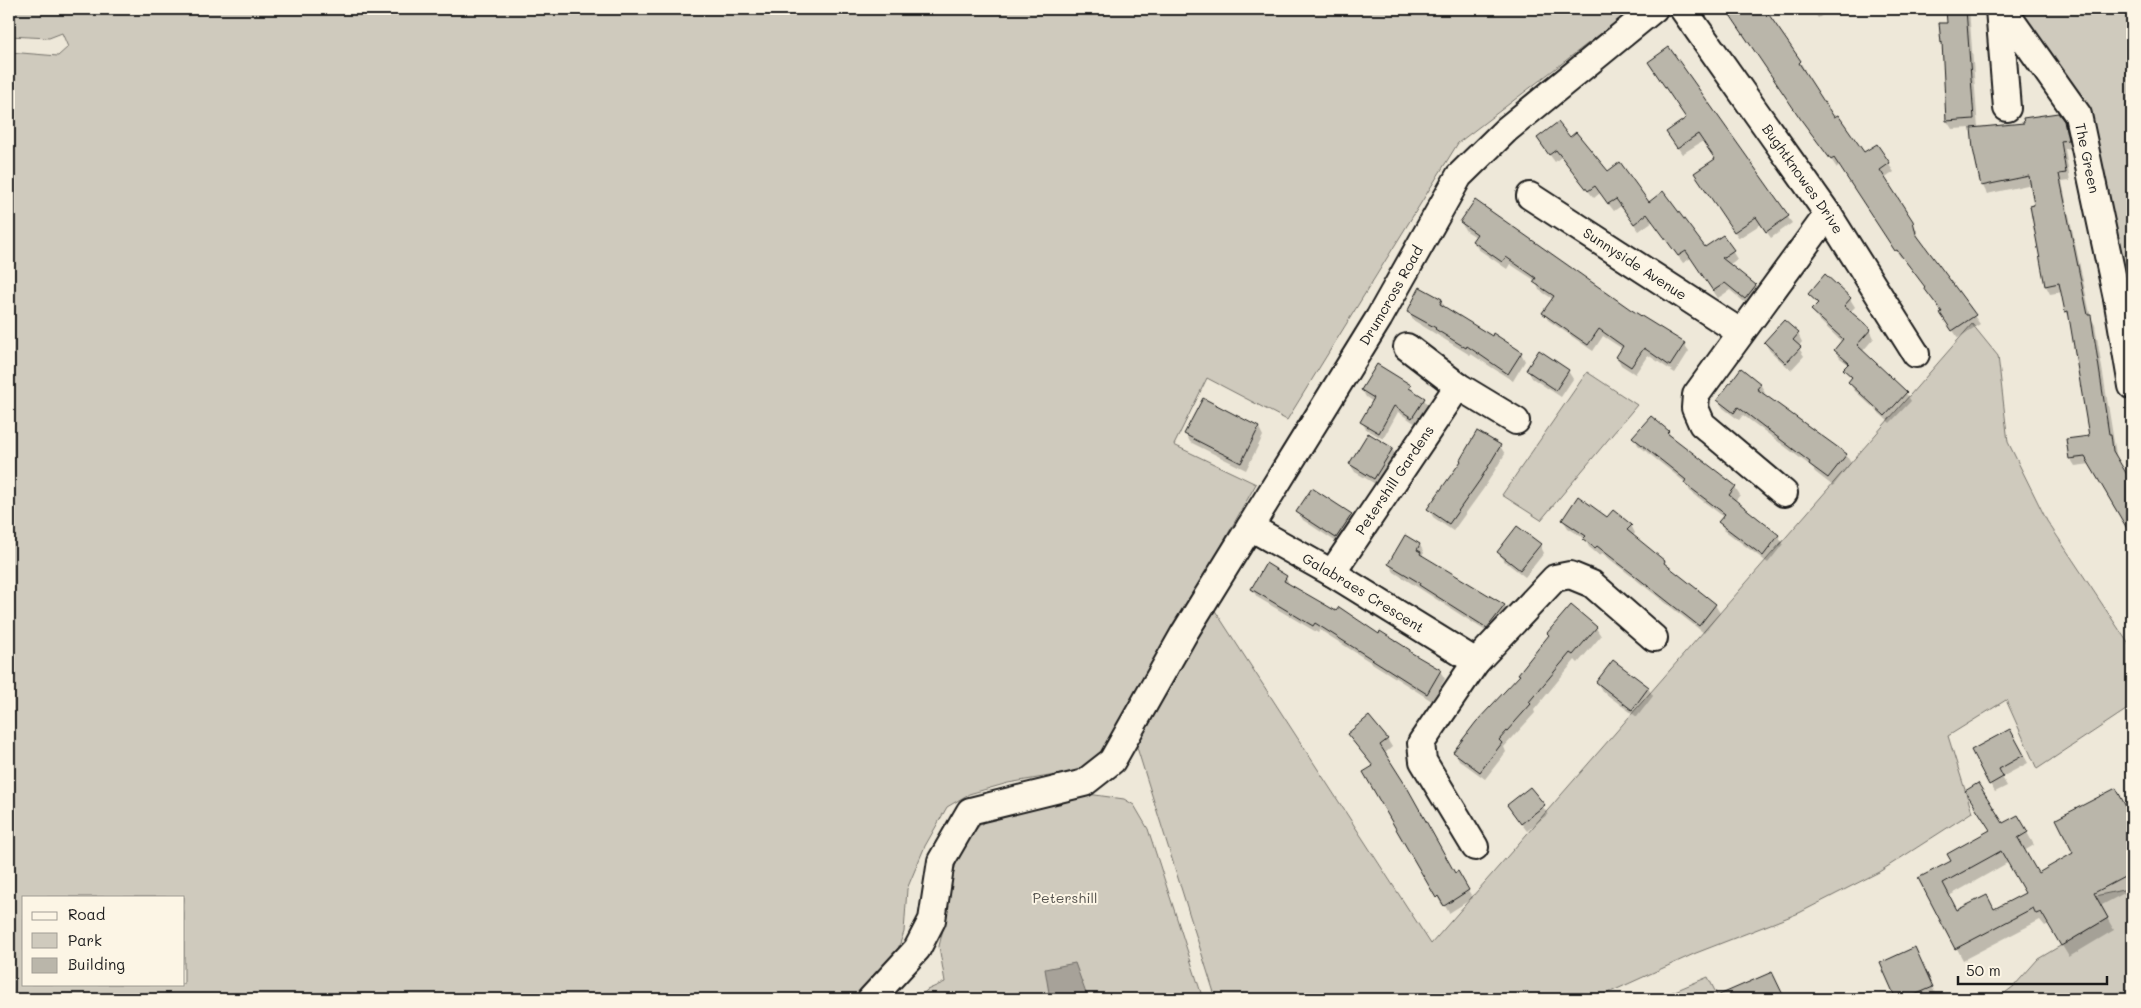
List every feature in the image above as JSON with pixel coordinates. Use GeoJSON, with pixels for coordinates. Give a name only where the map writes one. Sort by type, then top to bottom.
{"type":"FeatureCollection","features":[{"type":"Feature","properties":{"kind":"street","name":"Drumcross Road"},"geometry":{"type":"LineString","coordinates":[[871,999],[916,949],[932,920],[941,861],[970,810],[1084,784],[1112,761],[1184,632],[1379,318],[1459,176],[1506,130],[1654,9]]}},
{"type":"Feature","properties":{"kind":"street","name":"Bughtknowes Drive"},"geometry":{"type":"LineString","coordinates":[[1683,9],[1828,214],[1916,354]]}},
{"type":"Feature","properties":{"kind":"street","name":"The Green"},"geometry":{"type":"LineString","coordinates":[[2001,9],[2006,108]]}},
{"type":"Feature","properties":{"kind":"street","name":"The Green"},"geometry":{"type":"LineString","coordinates":[[2001,9],[2078,115],[2125,294],[2132,386]]}},
{"type":"Feature","properties":{"kind":"street","name":"Sunnyside Avenue"},"geometry":{"type":"LineString","coordinates":[[1530,196],[1740,332]]}},
{"type":"Feature","properties":{"kind":"street"},"geometry":{"type":"LineString","coordinates":[[1784,493],[1702,424],[1696,408],[1696,396],[1740,332],[1828,214]]}},
{"type":"Feature","properties":{"kind":"street"},"geometry":{"type":"LineString","coordinates":[[1407,347],[1458,386],[1516,420]]}},
{"type":"Feature","properties":{"kind":"street","name":"Petershill Gardens"},"geometry":{"type":"LineString","coordinates":[[1332,573],[1458,386]]}},
{"type":"Feature","properties":{"kind":"street","name":"Galabraes Crescent"},"geometry":{"type":"LineString","coordinates":[[1250,527],[1332,573],[1476,662]]}},
{"type":"Feature","properties":{"kind":"street"},"geometry":{"type":"LineString","coordinates":[[1475,847],[1422,761],[1421,743],[1476,662],[1555,578],[1570,575],[1592,584],[1654,638]]}},
{"type":"Feature","properties":{"kind":"green space"},"geometry":{"type":"Polygon","coordinates":[[[9,9],[1633,9],[1458,143],[1287,420],[1207,378],[1174,445],[1256,484],[1116,734],[1099,757],[1079,771],[1008,783],[969,794],[947,807],[925,846],[907,889],[904,932],[898,949],[885,967],[850,999],[9,999],[9,52],[58,56],[68,47],[62,33],[49,38],[9,36],[9,9]]]}},
{"type":"Feature","properties":{"kind":"green space"},"geometry":{"type":"Polygon","coordinates":[[[2019,9],[2132,9],[2132,279],[2125,276],[2089,113],[2019,9]]]}},
{"type":"Feature","properties":{"kind":"green space"},"geometry":{"type":"Polygon","coordinates":[[[1972,324],[1998,356],[2008,442],[2047,521],[2132,649],[2132,706],[2037,769],[2006,700],[1948,736],[1972,812],[1879,872],[1799,913],[1696,953],[1595,999],[1216,999],[1134,738],[1214,609],[1431,944],[1972,324]]]}},
{"type":"Feature","properties":{"kind":"green space"},"geometry":{"type":"Polygon","coordinates":[[[1587,372],[1637,405],[1541,520],[1502,495],[1587,372]]]}},
{"type":"Feature","properties":{"kind":"green space","name":"Petershill"},"geometry":{"type":"Polygon","coordinates":[[[1088,794],[1124,799],[1134,805],[1148,829],[1203,999],[917,999],[927,990],[945,982],[939,946],[960,848],[980,825],[1003,809],[1088,794]]]}},
{"type":"Feature","properties":{"kind":"green space"},"geometry":{"type":"Polygon","coordinates":[[[2132,888],[2132,999],[1997,999],[2014,986],[2038,959],[2108,918],[2095,896],[2132,888]]]}},
{"type":"Feature","properties":{"kind":"green space"},"geometry":{"type":"Polygon","coordinates":[[[1708,977],[1719,999],[1656,999],[1708,977]]]}},
{"type":"Feature","properties":{"kind":"shaded area"},"geometry":{"type":"Polygon","coordinates":[[[1075,963],[1088,999],[1050,999],[1045,969],[1075,963]]]}},
{"type":"Feature","properties":{"kind":"building"},"geometry":{"type":"Polygon","coordinates":[[[1726,9],[1765,9],[1801,61],[1799,63],[1834,117],[1838,115],[1864,152],[1877,144],[1890,163],[1880,170],[1913,221],[1916,234],[1976,315],[1952,331],[1925,287],[1897,250],[1895,251],[1834,158],[1831,160],[1802,121],[1726,9]]]}},
{"type":"Feature","properties":{"kind":"building"},"geometry":{"type":"Polygon","coordinates":[[[1946,9],[1966,9],[1974,119],[1946,121],[1942,42],[1939,23],[1947,23],[1946,9]]]}},
{"type":"Feature","properties":{"kind":"building"},"geometry":{"type":"Polygon","coordinates":[[[1669,47],[1789,216],[1766,232],[1756,217],[1734,232],[1694,173],[1715,159],[1698,134],[1677,148],[1666,132],[1686,118],[1648,62],[1669,47]]]}},
{"type":"Feature","properties":{"kind":"building"},"geometry":{"type":"Polygon","coordinates":[[[2058,113],[2064,121],[2068,140],[2061,141],[2066,173],[2059,174],[2088,315],[2091,315],[2113,451],[2132,483],[2132,537],[2085,457],[2069,459],[2066,439],[2089,436],[2068,311],[2065,312],[2059,283],[2045,286],[2030,206],[2034,205],[2029,176],[1981,186],[1973,149],[1971,128],[2024,123],[2023,118],[2058,113]]]}},
{"type":"Feature","properties":{"kind":"building"},"geometry":{"type":"Polygon","coordinates":[[[1558,122],[1570,137],[1576,132],[1608,171],[1620,162],[1649,202],[1663,191],[1705,247],[1723,235],[1734,250],[1722,258],[1756,285],[1745,299],[1725,283],[1713,291],[1686,251],[1678,256],[1647,214],[1634,224],[1616,199],[1608,204],[1595,186],[1588,191],[1556,150],[1549,155],[1537,138],[1558,122]]]}},
{"type":"Feature","properties":{"kind":"building"},"geometry":{"type":"Polygon","coordinates":[[[1475,200],[1630,309],[1685,343],[1670,366],[1644,348],[1631,367],[1616,357],[1623,346],[1599,329],[1588,345],[1542,313],[1554,296],[1533,282],[1536,278],[1506,257],[1502,262],[1472,241],[1477,234],[1460,222],[1475,200]]]}},
{"type":"Feature","properties":{"kind":"building"},"geometry":{"type":"Polygon","coordinates":[[[1825,274],[1851,298],[1844,306],[1871,329],[1857,345],[1907,392],[1885,416],[1848,382],[1852,377],[1843,369],[1849,363],[1834,350],[1843,339],[1811,310],[1818,303],[1808,294],[1825,274]]]}},
{"type":"Feature","properties":{"kind":"building"},"geometry":{"type":"Polygon","coordinates":[[[1420,287],[1442,299],[1440,304],[1492,336],[1493,333],[1522,352],[1508,374],[1467,346],[1466,348],[1407,312],[1420,287]]]}},
{"type":"Feature","properties":{"kind":"building"},"geometry":{"type":"Polygon","coordinates":[[[1784,320],[1799,333],[1793,340],[1801,347],[1786,363],[1764,342],[1784,320]]]}},
{"type":"Feature","properties":{"kind":"building"},"geometry":{"type":"Polygon","coordinates":[[[1539,350],[1569,370],[1556,390],[1526,370],[1539,350]]]}},
{"type":"Feature","properties":{"kind":"building"},"geometry":{"type":"Polygon","coordinates":[[[1377,364],[1411,385],[1409,388],[1425,398],[1412,418],[1394,406],[1379,433],[1360,422],[1374,398],[1361,390],[1377,364]]]}},
{"type":"Feature","properties":{"kind":"building"},"geometry":{"type":"Polygon","coordinates":[[[1741,368],[1761,384],[1757,389],[1847,454],[1828,478],[1738,407],[1734,413],[1717,400],[1741,368]]]}},
{"type":"Feature","properties":{"kind":"building"},"geometry":{"type":"Polygon","coordinates":[[[1203,398],[1259,427],[1241,463],[1184,434],[1203,398]]]}},
{"type":"Feature","properties":{"kind":"building"},"geometry":{"type":"Polygon","coordinates":[[[1651,416],[1669,431],[1667,433],[1736,486],[1729,495],[1779,535],[1763,556],[1718,522],[1725,514],[1684,483],[1686,480],[1632,437],[1651,416]]]}},
{"type":"Feature","properties":{"kind":"building"},"geometry":{"type":"Polygon","coordinates":[[[1477,431],[1501,445],[1480,480],[1449,524],[1427,509],[1461,461],[1477,431]]]}},
{"type":"Feature","properties":{"kind":"building"},"geometry":{"type":"Polygon","coordinates":[[[1368,433],[1393,448],[1374,479],[1349,464],[1368,433]]]}},
{"type":"Feature","properties":{"kind":"building"},"geometry":{"type":"Polygon","coordinates":[[[1312,488],[1352,514],[1336,538],[1296,512],[1312,488]]]}},
{"type":"Feature","properties":{"kind":"building"},"geometry":{"type":"Polygon","coordinates":[[[1578,496],[1607,517],[1613,510],[1632,525],[1627,530],[1665,561],[1664,563],[1716,604],[1699,626],[1597,546],[1595,548],[1583,539],[1586,536],[1562,520],[1578,496]]]}},
{"type":"Feature","properties":{"kind":"building"},"geometry":{"type":"Polygon","coordinates":[[[1517,526],[1541,544],[1520,570],[1497,552],[1517,526]]]}},
{"type":"Feature","properties":{"kind":"building"},"geometry":{"type":"Polygon","coordinates":[[[1405,535],[1420,544],[1417,550],[1421,552],[1420,554],[1505,605],[1487,628],[1388,564],[1405,535]]]}},
{"type":"Feature","properties":{"kind":"building"},"geometry":{"type":"Polygon","coordinates":[[[1266,563],[1287,576],[1284,581],[1336,611],[1339,607],[1379,634],[1380,631],[1410,650],[1410,652],[1441,670],[1427,694],[1315,623],[1313,626],[1251,589],[1266,563]]]}},
{"type":"Feature","properties":{"kind":"building"},"geometry":{"type":"Polygon","coordinates":[[[1571,605],[1597,627],[1573,655],[1570,653],[1529,702],[1531,704],[1499,740],[1502,743],[1480,772],[1453,752],[1476,722],[1520,675],[1518,674],[1549,635],[1547,633],[1571,605]]]}},
{"type":"Feature","properties":{"kind":"building"},"geometry":{"type":"Polygon","coordinates":[[[1613,660],[1649,687],[1632,710],[1596,682],[1613,660]]]}},
{"type":"Feature","properties":{"kind":"building"},"geometry":{"type":"Polygon","coordinates":[[[1369,716],[1388,739],[1380,745],[1408,789],[1455,873],[1458,871],[1469,890],[1444,906],[1438,896],[1436,898],[1363,772],[1373,766],[1347,734],[1369,716]]]}},
{"type":"Feature","properties":{"kind":"building"},"geometry":{"type":"Polygon","coordinates":[[[2010,729],[2024,755],[1999,769],[2003,777],[1989,785],[1971,750],[2010,729]]]}},
{"type":"Feature","properties":{"kind":"building"},"geometry":{"type":"Polygon","coordinates":[[[1978,783],[2003,823],[2018,815],[2028,832],[2018,838],[2038,873],[2073,853],[2056,819],[2116,788],[2132,818],[2132,873],[2094,893],[2108,918],[2061,946],[2041,912],[2036,914],[2033,908],[1955,949],[1918,878],[1951,861],[1947,854],[1990,830],[1965,791],[1978,783]],[[2001,851],[1943,883],[1957,910],[1987,895],[1994,909],[2025,893],[2001,851]]]}},
{"type":"Feature","properties":{"kind":"building"},"geometry":{"type":"Polygon","coordinates":[[[1530,787],[1545,805],[1521,824],[1507,805],[1530,787]]]}},
{"type":"Feature","properties":{"kind":"building"},"geometry":{"type":"Polygon","coordinates":[[[1915,947],[1933,987],[1905,999],[1896,999],[1880,963],[1915,947]]]}},
{"type":"Feature","properties":{"kind":"building"},"geometry":{"type":"Polygon","coordinates":[[[1772,972],[1785,999],[1710,999],[1772,972]]]}}]}
